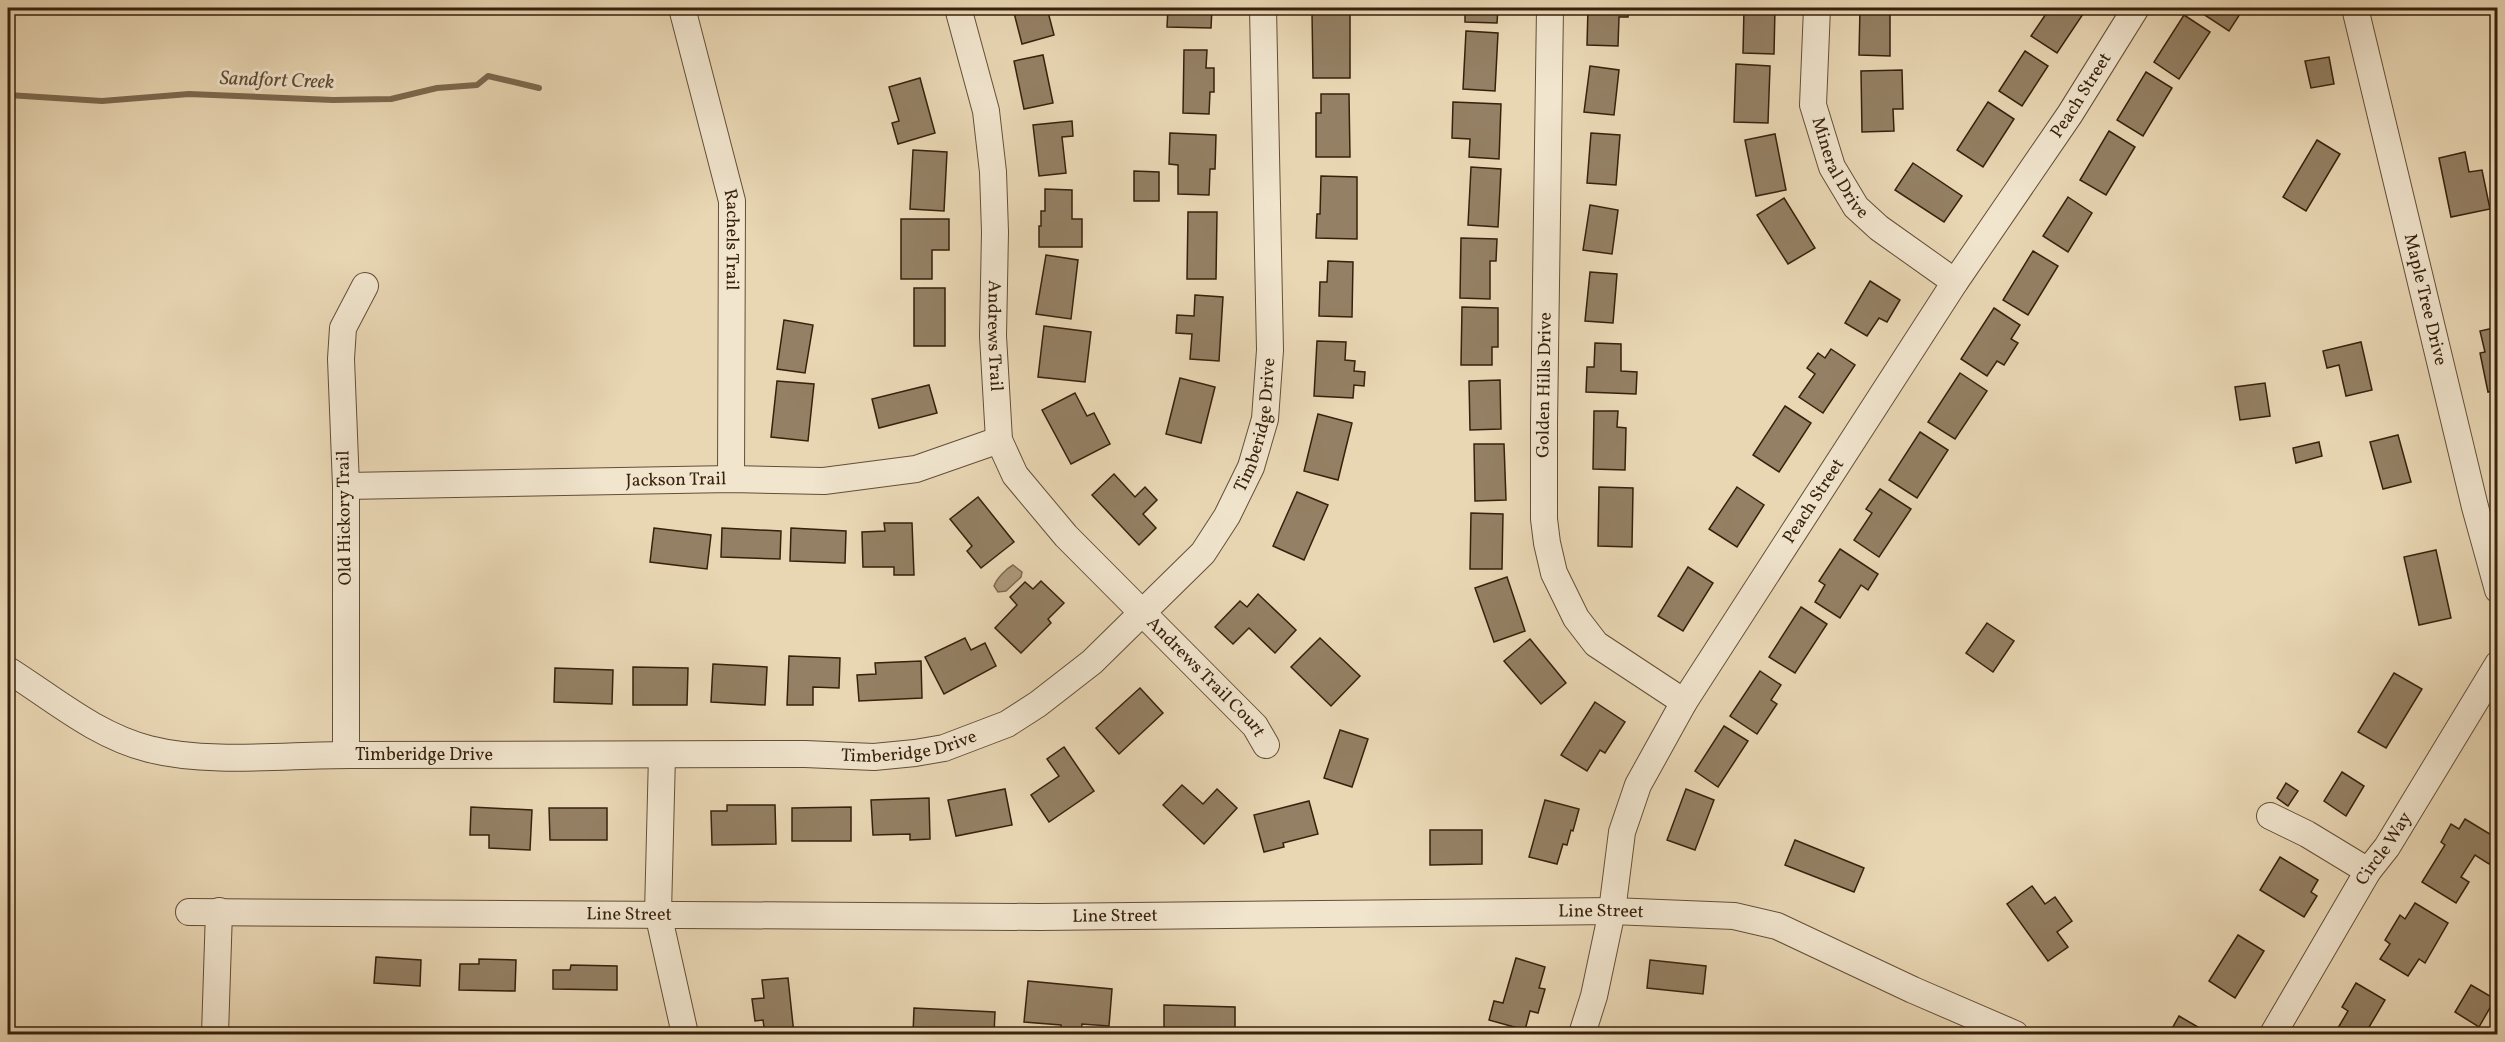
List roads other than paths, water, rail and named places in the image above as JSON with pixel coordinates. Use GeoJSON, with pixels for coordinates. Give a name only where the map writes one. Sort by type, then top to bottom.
{"type":"FeatureCollection","features":[{"type":"Feature","properties":{"kind":"street","name":"Rachels Trail"},"geometry":{"type":"LineString","coordinates":[[681,8],[732,201],[731,479]]}},
{"type":"Feature","properties":{"kind":"street","name":"Andrews Trail"},"geometry":{"type":"LineString","coordinates":[[958,8],[986,111],[993,172],[995,232],[993,336],[999,440],[1015,476],[1066,536],[1141,614]]}},
{"type":"Feature","properties":{"kind":"street","name":"Timberidge Drive"},"geometry":{"type":"LineString","coordinates":[[8,670],[62,709],[116,738],[150,749],[183,754],[267,757],[346,754],[806,754],[874,757],[944,748],[1007,724],[1038,704],[1092,662],[1203,553],[1227,516],[1251,467],[1265,419],[1270,350],[1263,8]]}},
{"type":"Feature","properties":{"kind":"street","name":"Golden Hills Drive"},"geometry":{"type":"LineString","coordinates":[[1550,8],[1544,458],[1544,519],[1547,543],[1554,573],[1576,618],[1596,644],[1684,702]]}},
{"type":"Feature","properties":{"kind":"street","name":"Mineral Drive"},"geometry":{"type":"LineString","coordinates":[[1817,8],[1814,105],[1833,166],[1856,207],[1879,228],[1955,282]]}},
{"type":"Feature","properties":{"kind":"street","name":"Peach Street"},"geometry":{"type":"LineString","coordinates":[[1582,1035],[1594,996],[1612,910],[1622,832],[1638,785],[1684,702],[1955,282],[2070,114],[2136,8]]}},
{"type":"Feature","properties":{"kind":"street","name":"Maple Tree Drive"},"geometry":{"type":"LineString","coordinates":[[2355,8],[2475,507],[2498,590]]}},
{"type":"Feature","properties":{"kind":"street","name":"Old Hickory Trail"},"geometry":{"type":"LineString","coordinates":[[346,754],[346,486],[340,359],[343,328],[365,286]]}},
{"type":"Feature","properties":{"kind":"street","name":"Jackson Trail"},"geometry":{"type":"LineString","coordinates":[[346,486],[731,479],[824,481],[916,469],[999,440]]}},
{"type":"Feature","properties":{"kind":"street","name":"Andrews Trail Court"},"geometry":{"type":"LineString","coordinates":[[1141,614],[1255,726],[1266,745]]}},
{"type":"Feature","properties":{"kind":"street","name":"Circle Way"},"geometry":{"type":"LineString","coordinates":[[2272,1035],[2368,871],[2387,847],[2498,664]]}},
{"type":"Feature","properties":{"kind":"street"},"geometry":{"type":"LineString","coordinates":[[662,755],[658,914],[685,1035]]}},
{"type":"Feature","properties":{"kind":"street"},"geometry":{"type":"LineString","coordinates":[[2270,816],[2307,834],[2368,871]]}},
{"type":"Feature","properties":{"kind":"street","name":"Line Street"},"geometry":{"type":"LineString","coordinates":[[189,912],[1134,917],[1612,910],[1734,916],[1777,926],[2015,1035]]}},
{"type":"Feature","properties":{"kind":"street"},"geometry":{"type":"LineString","coordinates":[[215,1035],[219,911]]}},
{"type":"Feature","properties":{"kind":"waterway","name":"Sandfort Creek"},"geometry":{"type":"LineString","coordinates":[[8,95],[102,101],[189,94],[333,100],[391,99],[437,88],[477,85],[488,76],[539,88]]}}]}
